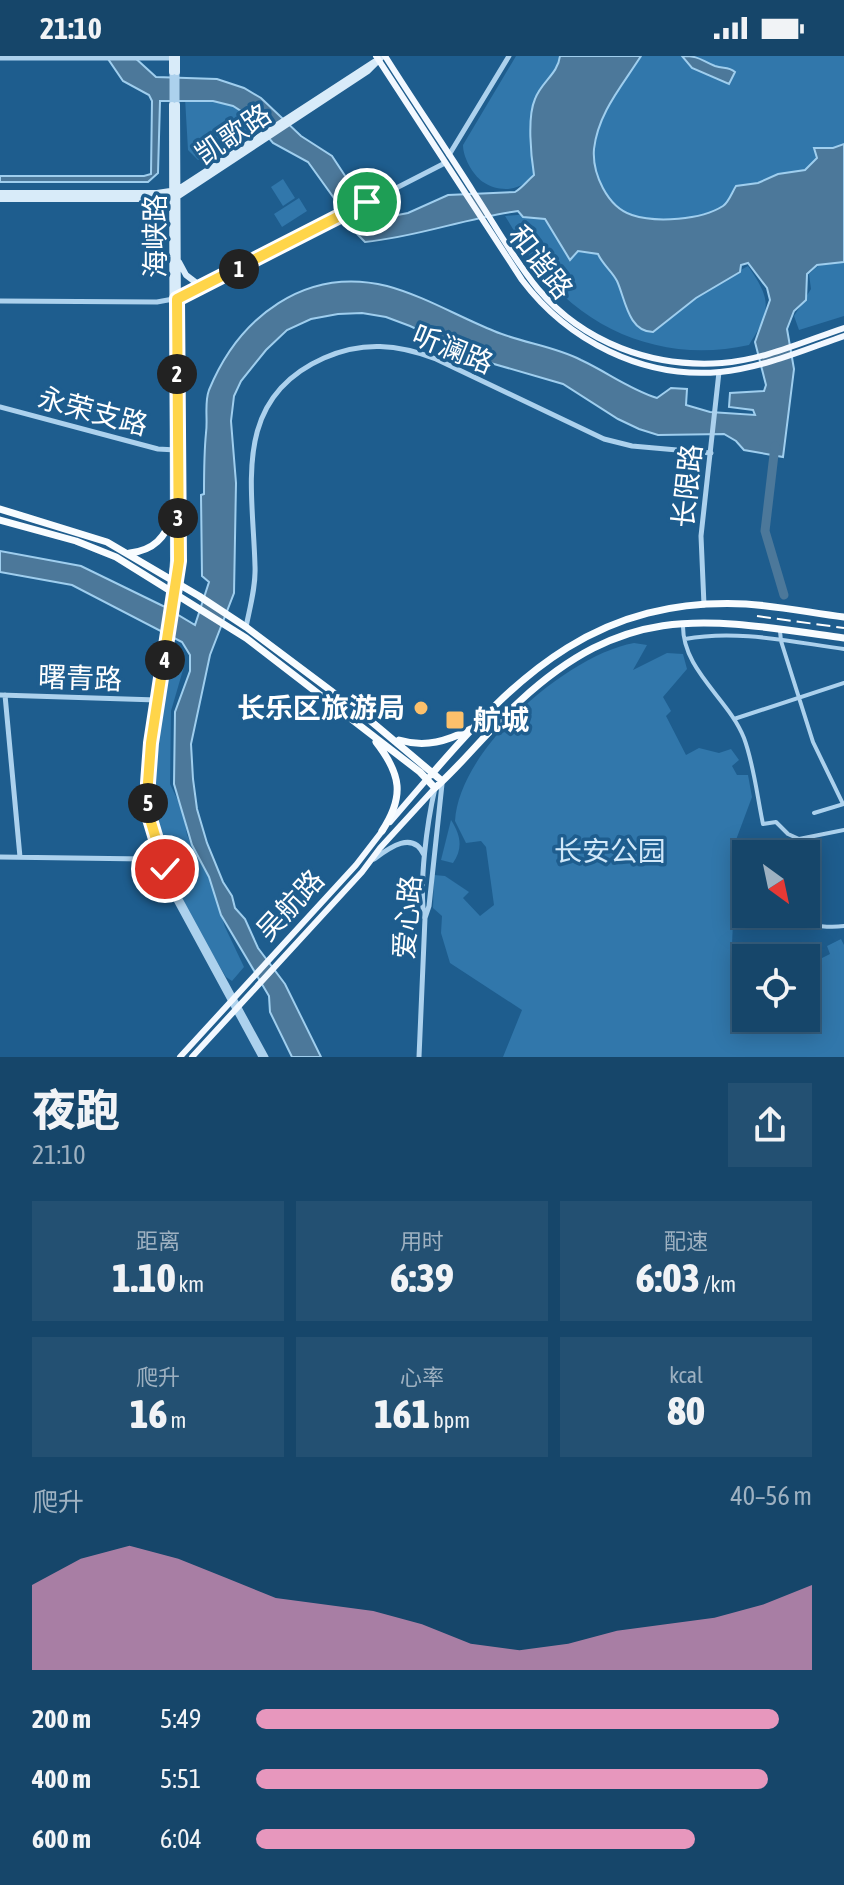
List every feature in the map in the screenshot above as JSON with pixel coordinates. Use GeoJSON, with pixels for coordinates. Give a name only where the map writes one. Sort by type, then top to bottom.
{"type":"FeatureCollection","features":[{"type":"Feature","properties":{"kind":"highway"},"geometry":{"type":"LineString","coordinates":[[0,509],[79,531],[128,553],[199,596],[246,627],[389,735],[430,776],[435,788],[518,703],[577,655],[621,634],[683,622],[709,621],[844,638]]}},
{"type":"Feature","properties":{"kind":"highway"},"geometry":{"type":"LineString","coordinates":[[128,553],[145,550],[159,541],[173,515]]}},
{"type":"Feature","properties":{"kind":"highway"},"geometry":{"type":"LineString","coordinates":[[0,520],[103,550],[246,638],[370,734],[442,781]]}},
{"type":"Feature","properties":{"kind":"highway"},"geometry":{"type":"LineString","coordinates":[[430,776],[539,665],[586,635],[629,619],[704,605],[748,604],[844,617]]}},
{"type":"Feature","properties":{"kind":"highway"},"geometry":{"type":"LineString","coordinates":[[389,735],[410,743],[435,744],[476,726]]}},
{"type":"Feature","properties":{"kind":"highway"},"geometry":{"type":"LineString","coordinates":[[370,734],[391,762],[396,777],[395,808],[382,831]]}},
{"type":"Feature","properties":{"kind":"highway"},"geometry":{"type":"LineString","coordinates":[[455,748],[458,756],[466,757]]}},
{"type":"Feature","properties":{"kind":"main road","name":"海峡路"},"geometry":{"type":"LineString","coordinates":[[174,57],[174,72]]}},
{"type":"Feature","properties":{"kind":"main road","name":"和谐路"},"geometry":{"type":"LineString","coordinates":[[381,57],[539,289],[573,322],[631,353],[671,362],[754,361]]}},
{"type":"Feature","properties":{"kind":"main road","name":"和谐路"},"geometry":{"type":"LineString","coordinates":[[381,57],[481,219],[533,294],[555,317],[582,337],[615,354],[663,369],[719,372],[844,328]]}},
{"type":"Feature","properties":{"kind":"main road","name":"凯歌路"},"geometry":{"type":"LineString","coordinates":[[0,196],[174,194],[263,138],[381,57]]}},
{"type":"Feature","properties":{"kind":"main road","name":"海峡路"},"geometry":{"type":"LineString","coordinates":[[172,607],[174,105]]}},
{"type":"Feature","properties":{"kind":"main road","name":"海峡路"},"geometry":{"type":"LineString","coordinates":[[174,194],[177,258],[174,299]]}},
{"type":"Feature","properties":{"kind":"main road"},"geometry":{"type":"LineString","coordinates":[[177,258],[186,275],[203,288]]}},
{"type":"Feature","properties":{"kind":"main road","name":"和谐路"},"geometry":{"type":"LineString","coordinates":[[794,348],[844,336]]}},
{"type":"Feature","properties":{"kind":"main road","name":"海峡路"},"geometry":{"type":"LineString","coordinates":[[174,450],[179,561],[174,581]]}},
{"type":"Feature","properties":{"kind":"main road","name":"吴航路"},"geometry":{"type":"LineString","coordinates":[[180,1057],[356,865],[430,776]]}},
{"type":"Feature","properties":{"kind":"main road","name":"吴航路"},"geometry":{"type":"LineString","coordinates":[[192,1057],[435,788]]}},
{"type":"Feature","properties":{"kind":"main road"},"geometry":{"type":"LineString","coordinates":[[397,813],[403,813],[404,820]]}},
{"type":"Feature","properties":{"kind":"street"},"geometry":{"type":"LineString","coordinates":[[449,155],[509,56]]}},
{"type":"Feature","properties":{"kind":"street"},"geometry":{"type":"LineString","coordinates":[[0,58],[174,57]]}},
{"type":"Feature","properties":{"kind":"street","name":"海峡路"},"geometry":{"type":"LineString","coordinates":[[174,72],[174,105]]}},
{"type":"Feature","properties":{"kind":"street"},"geometry":{"type":"LineString","coordinates":[[0,301],[157,302],[174,299],[203,288],[446,164]]}},
{"type":"Feature","properties":{"kind":"street","name":"听澜路"},"geometry":{"type":"LineString","coordinates":[[246,627],[255,573],[251,481],[253,443],[265,413],[285,385],[307,367],[336,353],[372,346],[410,350],[436,359],[604,439],[632,446],[711,453]]}},
{"type":"Feature","properties":{"kind":"street","name":"长限路"},"geometry":{"type":"LineString","coordinates":[[704,605],[701,536],[719,372]]}},
{"type":"Feature","properties":{"kind":"street","name":"永荣支路"},"geometry":{"type":"LineString","coordinates":[[0,407],[174,450]]}},
{"type":"Feature","properties":{"kind":"street","name":"海峡路"},"geometry":{"type":"LineString","coordinates":[[172,607],[150,748],[148,801],[158,857],[263,1057]]}},
{"type":"Feature","properties":{"kind":"street"},"geometry":{"type":"LineString","coordinates":[[683,622],[685,639],[697,668],[745,739],[763,824],[776,822],[788,834],[799,839],[844,830]]}},
{"type":"Feature","properties":{"kind":"street"},"geometry":{"type":"LineString","coordinates":[[780,629],[781,641],[813,742],[844,804],[814,813]]}},
{"type":"Feature","properties":{"kind":"street"},"geometry":{"type":"LineString","coordinates":[[685,639],[721,635],[844,649]]}},
{"type":"Feature","properties":{"kind":"street"},"geometry":{"type":"LineString","coordinates":[[734,719],[844,683]]}},
{"type":"Feature","properties":{"kind":"street"},"geometry":{"type":"LineString","coordinates":[[2,695],[20,857]]}},
{"type":"Feature","properties":{"kind":"street","name":"曙青路"},"geometry":{"type":"LineString","coordinates":[[2,695],[156,700]]}},
{"type":"Feature","properties":{"kind":"street","name":"爱心路"},"geometry":{"type":"LineString","coordinates":[[419,1057],[425,918],[429,906],[442,781]]}},
{"type":"Feature","properties":{"kind":"street"},"geometry":{"type":"LineString","coordinates":[[425,918],[423,905],[429,813],[435,788]]}},
{"type":"Feature","properties":{"kind":"street"},"geometry":{"type":"LineString","coordinates":[[370,862],[388,849],[406,842],[421,848],[426,861]]}},
{"type":"Feature","properties":{"kind":"street"},"geometry":{"type":"LineString","coordinates":[[0,857],[158,857]]}},
{"type":"Feature","properties":{"kind":"street"},"geometry":{"type":"LineString","coordinates":[[820,926],[844,926]]}},
{"type":"Feature","properties":{"kind":"green space"},"geometry":{"type":"Polygon","coordinates":[[[516,56],[561,56],[536,170],[521,186],[502,189],[483,182],[475,175],[466,160],[463,145],[516,56]]]}},
{"type":"Feature","properties":{"kind":"green space"},"geometry":{"type":"Polygon","coordinates":[[[633,56],[844,56],[844,154],[699,227],[636,229],[587,180],[599,95],[633,56]]]}},
{"type":"Feature","properties":{"kind":"green space"},"geometry":{"type":"Polygon","coordinates":[[[203,97],[241,109],[259,127],[208,160],[198,160],[188,150],[185,98],[203,97]]]}},
{"type":"Feature","properties":{"kind":"green space"},"geometry":{"type":"Polygon","coordinates":[[[283,179],[295,198],[283,206],[271,187],[283,179]]]}},
{"type":"Feature","properties":{"kind":"green space"},"geometry":{"type":"Polygon","coordinates":[[[299,198],[307,211],[282,227],[274,214],[299,198]]]}},
{"type":"Feature","properties":{"kind":"green space"},"geometry":{"type":"Polygon","coordinates":[[[541,213],[563,243],[602,255],[726,278],[748,266],[761,287],[766,304],[757,333],[749,345],[719,350],[689,350],[632,338],[606,326],[558,291],[533,262],[505,216],[541,213]]]}},
{"type":"Feature","properties":{"kind":"green space"},"geometry":{"type":"Polygon","coordinates":[[[844,260],[844,316],[799,330],[794,316],[811,289],[809,274],[818,266],[844,260]]]}},
{"type":"Feature","properties":{"kind":"green space","name":"长安公园"},"geometry":{"type":"Polygon","coordinates":[[[634,643],[647,645],[633,670],[667,653],[683,654],[687,669],[663,697],[671,711],[666,716],[686,755],[699,748],[719,753],[731,749],[739,760],[732,766],[737,775],[748,775],[752,797],[736,840],[732,840],[732,1032],[820,1032],[820,959],[830,954],[827,946],[841,939],[844,945],[844,1057],[503,1057],[522,1010],[450,963],[441,933],[442,916],[433,908],[434,875],[445,876],[469,892],[463,898],[480,916],[494,905],[486,847],[481,841],[466,843],[455,821],[461,793],[475,764],[521,710],[578,666],[607,651],[634,643]]]}},
{"type":"Feature","properties":{"kind":"green space"},"geometry":{"type":"Polygon","coordinates":[[[175,645],[185,663],[171,711],[170,784],[183,811],[187,835],[210,881],[225,927],[244,967],[232,981],[226,977],[177,891],[153,821],[150,797],[152,762],[175,645]]]}},
{"type":"Feature","properties":{"kind":"green space"},"geometry":{"type":"Polygon","coordinates":[[[451,820],[460,842],[453,863],[441,860],[451,820]]]}},
{"type":"Feature","properties":{"kind":"shaded area"},"geometry":{"type":"Polygon","coordinates":[[[106,56],[133,56],[156,77],[217,79],[244,88],[261,98],[301,136],[332,156],[377,219],[408,213],[448,195],[515,192],[520,188],[534,175],[530,137],[533,107],[560,56],[641,56],[606,112],[594,149],[596,168],[608,197],[632,215],[666,219],[714,211],[725,204],[736,186],[805,170],[817,158],[814,148],[833,148],[844,144],[844,262],[817,265],[807,274],[806,300],[794,311],[787,329],[794,369],[783,457],[744,450],[724,434],[658,435],[639,429],[563,384],[487,362],[410,326],[386,317],[362,313],[311,319],[287,330],[241,381],[234,396],[231,421],[236,483],[234,593],[210,655],[191,744],[193,779],[197,809],[223,882],[258,948],[285,984],[321,1057],[292,1057],[270,1012],[269,996],[221,915],[209,877],[192,845],[174,784],[175,712],[190,671],[190,655],[182,642],[72,585],[0,572],[0,551],[81,566],[195,625],[209,582],[202,576],[201,495],[204,494],[209,390],[238,340],[278,303],[303,291],[329,284],[357,282],[387,286],[505,335],[571,355],[657,398],[671,388],[687,389],[686,405],[710,412],[755,415],[753,410],[729,407],[730,393],[764,391],[766,385],[755,342],[770,300],[767,288],[748,263],[741,265],[740,272],[696,298],[653,332],[645,331],[633,320],[617,281],[598,254],[578,251],[570,260],[545,219],[523,217],[518,211],[365,242],[346,223],[336,201],[308,162],[273,143],[252,118],[233,106],[213,101],[160,101],[158,173],[148,182],[0,182],[0,176],[151,174],[152,101],[149,95],[123,81],[106,56]]]}},
{"type":"Feature","properties":{"kind":"shaded area"},"geometry":{"type":"Polygon","coordinates":[[[682,56],[735,72],[729,84],[692,68],[682,56]]]}},
{"type":"Feature","properties":{"kind":"waterway"},"geometry":{"type":"LineString","coordinates":[[775,446],[765,531],[784,595]]}},
{"type":"Feature","properties":{"kind":"railway"},"geometry":{"type":"LineString","coordinates":[[757,616],[844,628]]}},
{"type":"Feature","properties":{"kind":"place","name":"长乐区旅游局"},"geometry":{"type":"Point","coordinates":[421,708]}},
{"type":"Feature","properties":{"kind":"place","name":"航城"},"geometry":{"type":"Point","coordinates":[455,720]}},
{"type":"Feature","properties":{"kind":"route"},"geometry":{"type":"LineString","coordinates":[[165,869],[150,819],[148,783],[151,743],[179,561],[177,299],[367,202]]}}]}
